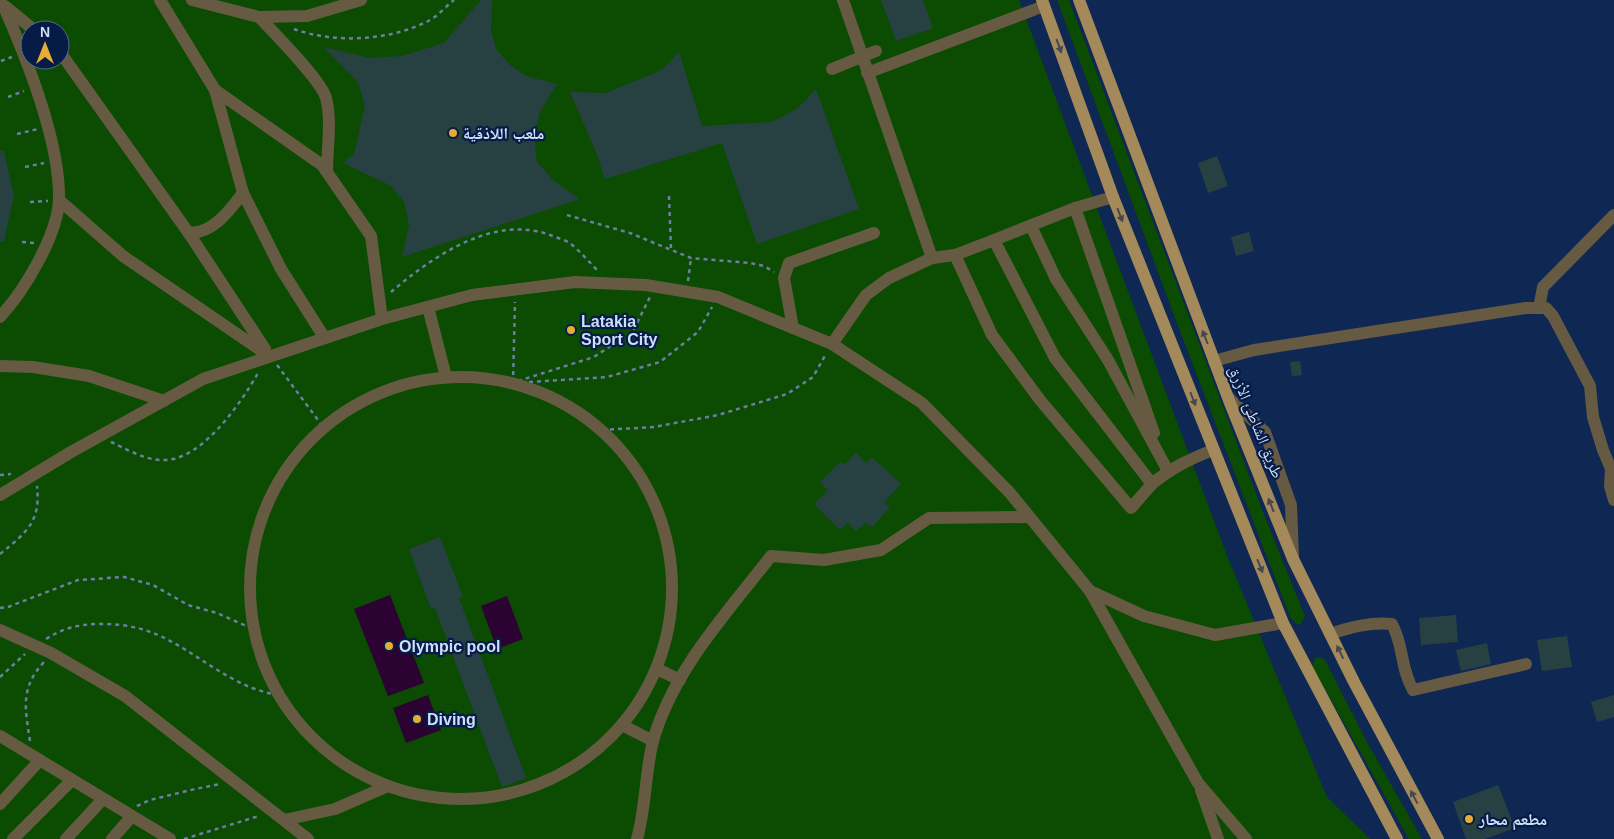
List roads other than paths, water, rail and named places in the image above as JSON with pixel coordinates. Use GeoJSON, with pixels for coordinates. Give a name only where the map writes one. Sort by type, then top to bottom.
{"type":"FeatureCollection","features":[{"type":"Feature","properties":{"kind":"main road","name":"طريق الشاطئ الأزرق"},"geometry":{"type":"LineString","coordinates":[[1079,0],[1214,361],[1293,559],[1427,822],[1438,839]]}},
{"type":"Feature","properties":{"kind":"main road"},"geometry":{"type":"LineString","coordinates":[[1043,3],[1113,197],[1283,623],[1397,839]]}},
{"type":"Feature","properties":{"kind":"street"},"geometry":{"type":"LineString","coordinates":[[160,0],[215,90],[243,193],[281,269],[324,337]]}},
{"type":"Feature","properties":{"kind":"street"},"geometry":{"type":"LineString","coordinates":[[192,0],[259,18],[307,16],[361,0]]}},
{"type":"Feature","properties":{"kind":"street"},"geometry":{"type":"LineString","coordinates":[[843,0],[861,57],[932,258]]}},
{"type":"Feature","properties":{"kind":"street"},"geometry":{"type":"LineString","coordinates":[[867,73],[1043,3]]}},
{"type":"Feature","properties":{"kind":"street"},"geometry":{"type":"LineString","coordinates":[[2,4],[22,20]]}},
{"type":"Feature","properties":{"kind":"street"},"geometry":{"type":"LineString","coordinates":[[0,317],[12,304],[48,244],[59,200],[56,161],[18,40],[2,4]]}},
{"type":"Feature","properties":{"kind":"street"},"geometry":{"type":"LineString","coordinates":[[259,18],[283,42],[326,97],[327,172]]}},
{"type":"Feature","properties":{"kind":"street"},"geometry":{"type":"LineString","coordinates":[[832,69],[876,51]]}},
{"type":"Feature","properties":{"kind":"street"},"geometry":{"type":"LineString","coordinates":[[70,66],[188,232],[269,356]]}},
{"type":"Feature","properties":{"kind":"street"},"geometry":{"type":"LineString","coordinates":[[215,90],[322,164],[371,236],[382,319]]}},
{"type":"Feature","properties":{"kind":"street"},"geometry":{"type":"LineString","coordinates":[[188,232],[199,234],[212,226],[232,208],[243,193]]}},
{"type":"Feature","properties":{"kind":"street"},"geometry":{"type":"LineString","coordinates":[[832,344],[866,296],[889,278],[932,258],[955,255],[1075,208],[1113,197]]}},
{"type":"Feature","properties":{"kind":"street"},"geometry":{"type":"LineString","coordinates":[[59,200],[124,256],[269,356]]}},
{"type":"Feature","properties":{"kind":"street"},"geometry":{"type":"LineString","coordinates":[[1075,208],[1168,471]]}},
{"type":"Feature","properties":{"kind":"street"},"geometry":{"type":"LineString","coordinates":[[1539,308],[1543,287],[1614,215]]}},
{"type":"Feature","properties":{"kind":"street"},"geometry":{"type":"LineString","coordinates":[[1031,226],[1056,279],[1108,360],[1168,471]]}},
{"type":"Feature","properties":{"kind":"street"},"geometry":{"type":"LineString","coordinates":[[793,328],[784,278],[789,263],[874,233]]}},
{"type":"Feature","properties":{"kind":"street"},"geometry":{"type":"LineString","coordinates":[[994,240],[1055,358],[1152,484]]}},
{"type":"Feature","properties":{"kind":"street"},"geometry":{"type":"LineString","coordinates":[[955,255],[992,335],[1040,400],[1131,508],[1152,484],[1168,471],[1190,458],[1213,450]]}},
{"type":"Feature","properties":{"kind":"street"},"geometry":{"type":"LineString","coordinates":[[0,495],[203,379],[382,319],[472,296],[575,282],[656,286],[718,297],[832,344],[922,403],[1010,493],[1090,591],[1198,783],[1218,839]]}},
{"type":"Feature","properties":{"kind":"street"},"geometry":{"type":"LineString","coordinates":[[428,307],[446,377]]}},
{"type":"Feature","properties":{"kind":"street"},"geometry":{"type":"LineString","coordinates":[[1214,361],[1254,350],[1526,308],[1546,308],[1553,316],[1590,386],[1593,417],[1603,450],[1613,469],[1610,486],[1614,500]]}},
{"type":"Feature","properties":{"kind":"street"},"geometry":{"type":"LineString","coordinates":[[0,366],[34,367],[89,376],[164,400]]}},
{"type":"Feature","properties":{"kind":"street"},"geometry":{"type":"LineString","coordinates":[[446,377],[480,377],[513,383],[561,401],[602,430],[644,480],[668,541],[672,606],[657,669],[642,698],[622,725],[584,760],[539,784],[490,797],[438,798],[388,786],[345,765],[308,734],[279,696],[263,664],[253,629],[249,570],[263,512],[292,459],[334,418],[387,389],[446,377]]}},
{"type":"Feature","properties":{"kind":"street"},"geometry":{"type":"LineString","coordinates":[[1228,397],[1265,432],[1291,505],[1293,559]]}},
{"type":"Feature","properties":{"kind":"street"},"geometry":{"type":"LineString","coordinates":[[640,835],[653,741],[680,680],[705,642],[771,556],[824,560],[881,550],[929,518],[1029,517]]}},
{"type":"Feature","properties":{"kind":"street"},"geometry":{"type":"LineString","coordinates":[[1090,591],[1144,616],[1215,635],[1283,623]]}},
{"type":"Feature","properties":{"kind":"street"},"geometry":{"type":"LineString","coordinates":[[1330,634],[1353,626],[1377,623],[1392,624],[1398,636],[1405,676],[1413,690],[1526,664]]}},
{"type":"Feature","properties":{"kind":"street"},"geometry":{"type":"LineString","coordinates":[[0,630],[52,653],[125,696],[308,839]]}},
{"type":"Feature","properties":{"kind":"street"},"geometry":{"type":"LineString","coordinates":[[657,669],[680,680]]}},
{"type":"Feature","properties":{"kind":"street"},"geometry":{"type":"LineString","coordinates":[[622,725],[653,741]]}},
{"type":"Feature","properties":{"kind":"street"},"geometry":{"type":"LineString","coordinates":[[2,740],[40,760],[104,799],[133,812],[168,839]]}},
{"type":"Feature","properties":{"kind":"street"},"geometry":{"type":"LineString","coordinates":[[0,804],[40,760]]}},
{"type":"Feature","properties":{"kind":"street"},"geometry":{"type":"LineString","coordinates":[[13,839],[72,780]]}},
{"type":"Feature","properties":{"kind":"street"},"geometry":{"type":"LineString","coordinates":[[1198,783],[1246,839]]}},
{"type":"Feature","properties":{"kind":"street"},"geometry":{"type":"LineString","coordinates":[[284,820],[335,809],[388,786]]}},
{"type":"Feature","properties":{"kind":"street"},"geometry":{"type":"LineString","coordinates":[[66,839],[104,799]]}},
{"type":"Feature","properties":{"kind":"street"},"geometry":{"type":"LineString","coordinates":[[112,839],[133,812]]}},
{"type":"Feature","properties":{"kind":"place","name":"ملعب اللاذقية"},"geometry":{"type":"Point","coordinates":[453,133]}},
{"type":"Feature","properties":{"kind":"place","name":"Latakia Sport City"},"geometry":{"type":"Point","coordinates":[571,330]}},
{"type":"Feature","properties":{"kind":"place","name":"Olympic pool"},"geometry":{"type":"Point","coordinates":[389,646]}},
{"type":"Feature","properties":{"kind":"place","name":"Diving"},"geometry":{"type":"Point","coordinates":[417,719]}},
{"type":"Feature","properties":{"kind":"place","name":"مطعم محار"},"geometry":{"type":"Point","coordinates":[1469,819]}}]}
